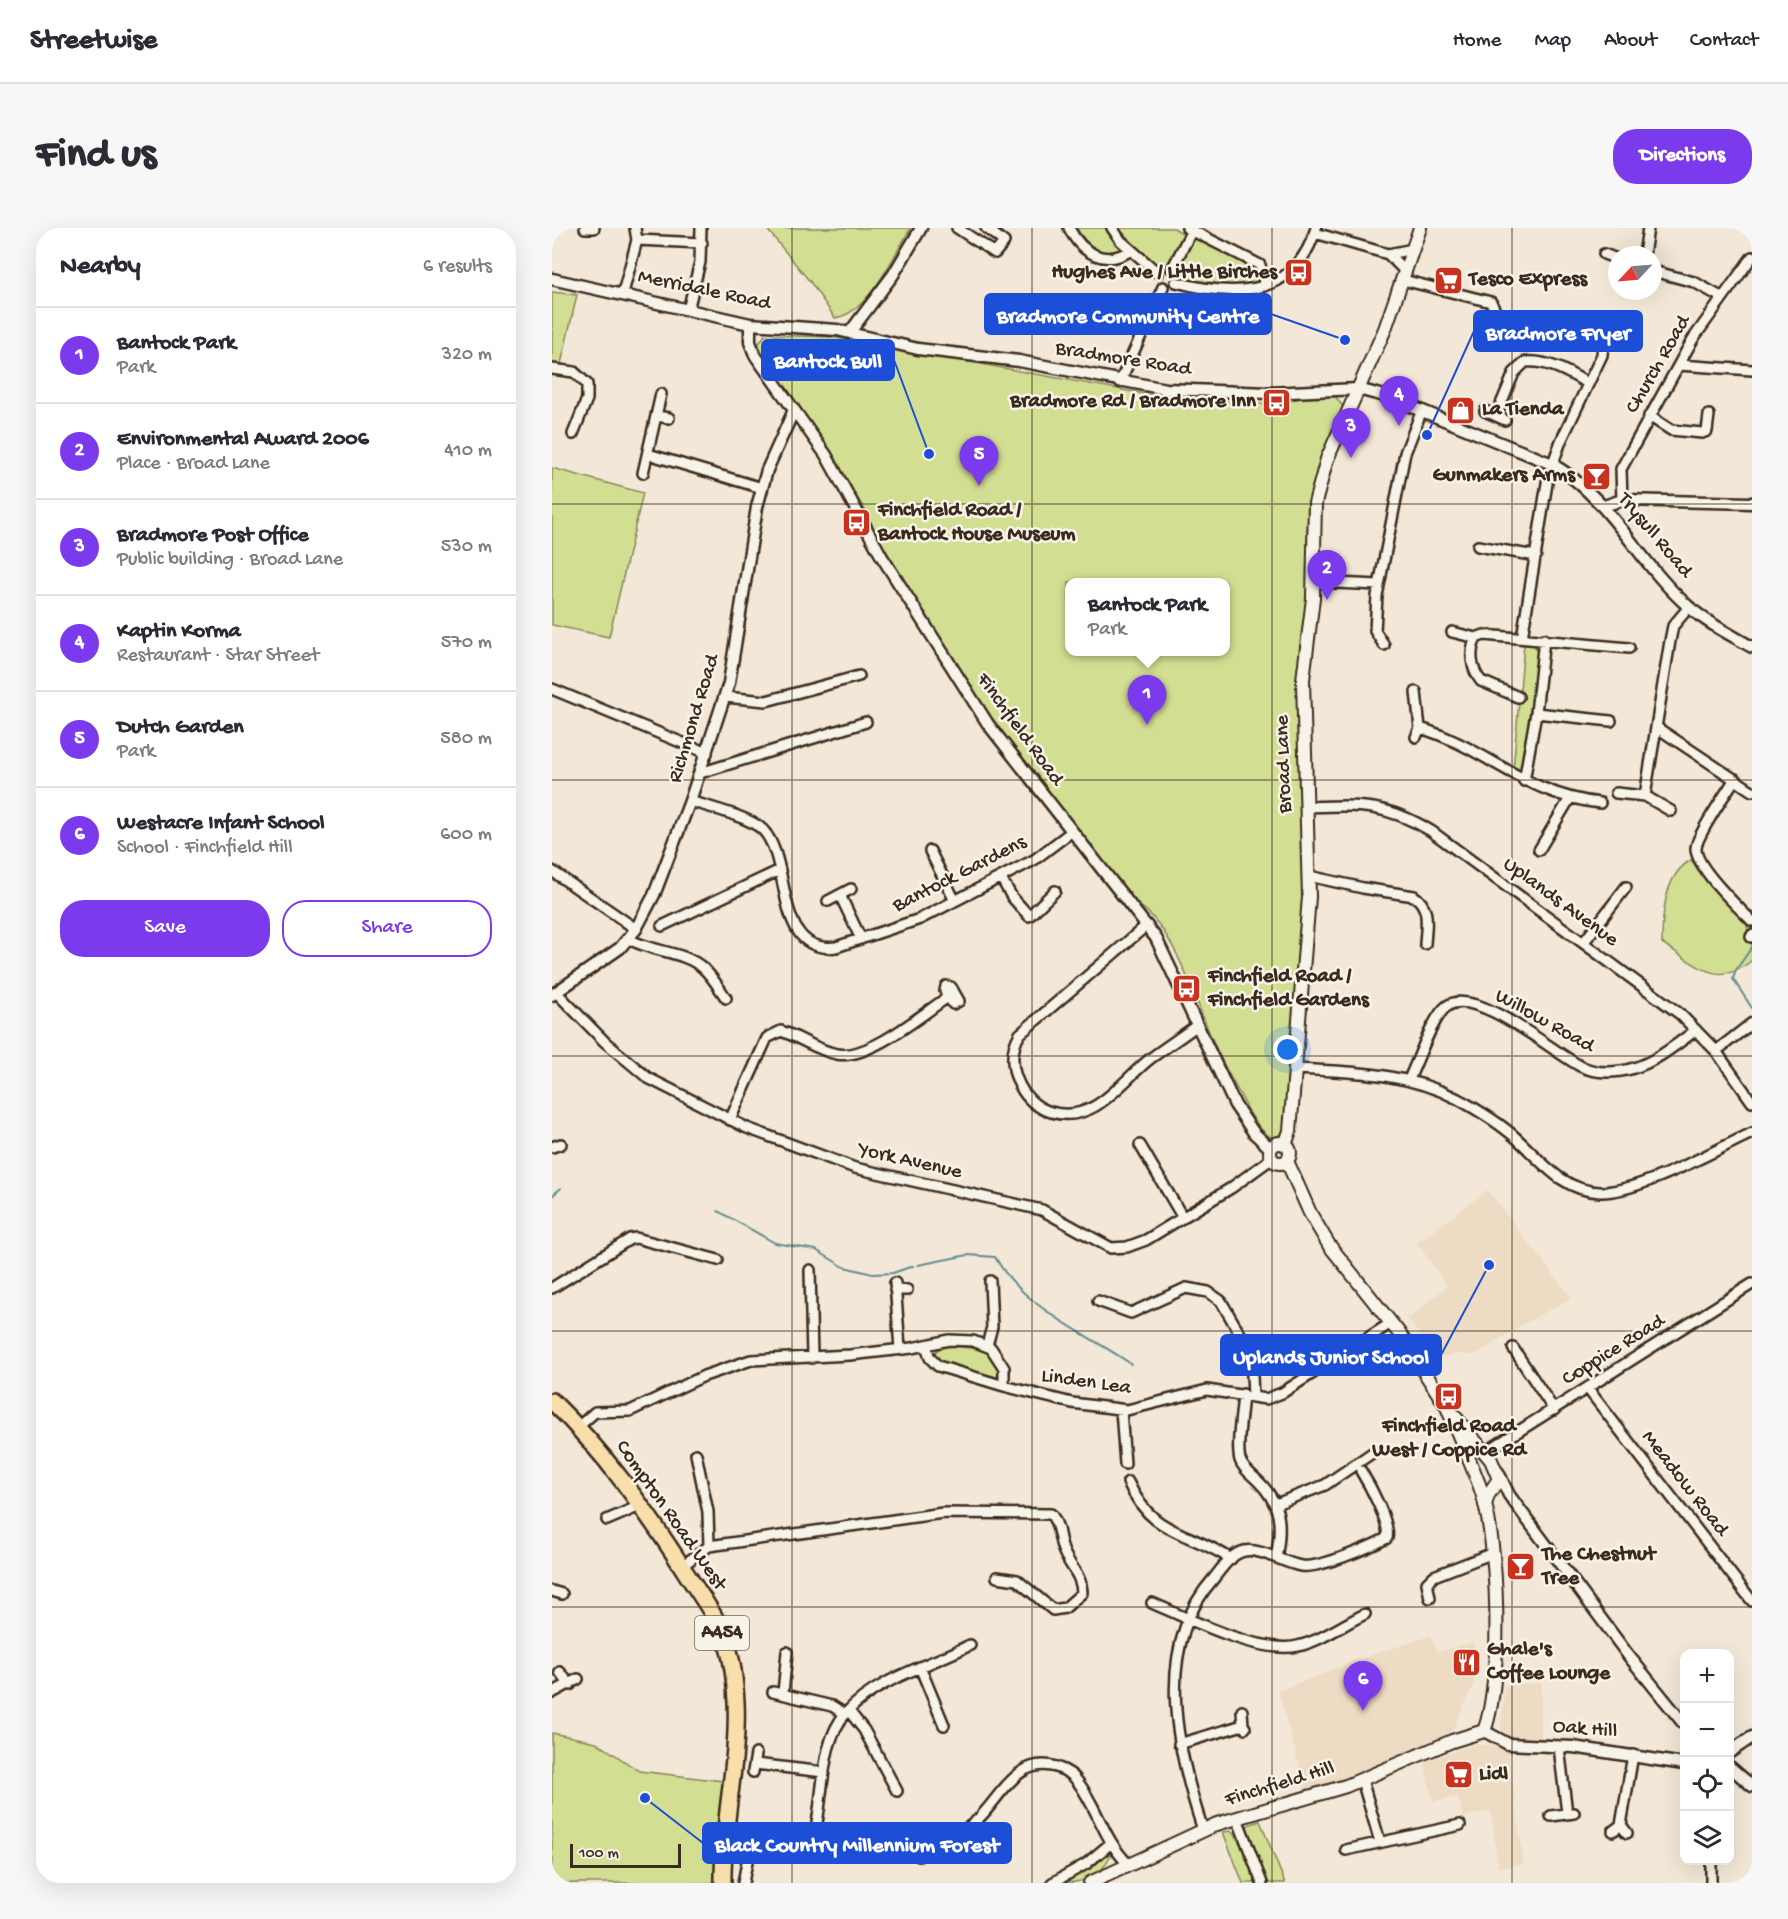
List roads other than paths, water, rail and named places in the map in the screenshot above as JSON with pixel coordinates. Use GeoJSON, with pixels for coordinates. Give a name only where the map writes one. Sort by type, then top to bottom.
{"type":"FeatureCollection","features":[{"type":"Feature","properties":{"kind":"highway","name":"Compton Road West"},"geometry":{"type":"LineString","coordinates":[[555,1410],[578,1427],[613,1466],[642,1505],[719,1626],[731,1658],[735,1685],[736,1726],[723,1842],[723,1883]]}},
{"type":"Feature","properties":{"kind":"main road","name":"Broad Lane"},"geometry":{"type":"LineString","coordinates":[[1285,1145],[1290,1131],[1306,945],[1309,876],[1303,680],[1314,582],[1312,527],[1315,503],[1327,459],[1405,276],[1420,228]]}},
{"type":"Feature","properties":{"kind":"main road"},"geometry":{"type":"LineString","coordinates":[[1287,1161],[1279,1164],[1271,1154],[1276,1144],[1285,1145],[1290,1152],[1287,1161],[1310,1213],[1329,1245],[1391,1323],[1447,1407],[1490,1454],[1498,1472],[1497,1483],[1488,1489],[1484,1506],[1493,1553],[1494,1692],[1484,1731]]}},
{"type":"Feature","properties":{"kind":"main road"},"geometry":{"type":"LineString","coordinates":[[1447,1407],[1471,1466],[1488,1489]]}},
{"type":"Feature","properties":{"kind":"main road"},"geometry":{"type":"LineString","coordinates":[[1471,1466],[1476,1455],[1490,1454]]}},
{"type":"Feature","properties":{"kind":"main road","name":"Finchfield Hill"},"geometry":{"type":"LineString","coordinates":[[1090,1883],[1203,1830],[1362,1780],[1452,1741],[1484,1731]]}},
{"type":"Feature","properties":{"kind":"street"},"geometry":{"type":"LineString","coordinates":[[585,228],[594,228]]}},
{"type":"Feature","properties":{"kind":"street"},"geometry":{"type":"LineString","coordinates":[[623,293],[637,240],[635,228]]}},
{"type":"Feature","properties":{"kind":"street"},"geometry":{"type":"LineString","coordinates":[[688,310],[702,243],[701,228]]}},
{"type":"Feature","properties":{"kind":"street"},"geometry":{"type":"LineString","coordinates":[[850,332],[893,275],[921,228]]}},
{"type":"Feature","properties":{"kind":"street"},"geometry":{"type":"LineString","coordinates":[[957,228],[995,254],[1004,242],[986,228]]}},
{"type":"Feature","properties":{"kind":"street"},"geometry":{"type":"LineString","coordinates":[[1069,228],[1082,246],[1100,258],[1111,260],[1131,250]]}},
{"type":"Feature","properties":{"kind":"street"},"geometry":{"type":"LineString","coordinates":[[1112,228],[1131,250],[1158,273]]}},
{"type":"Feature","properties":{"kind":"street"},"geometry":{"type":"LineString","coordinates":[[1645,246],[1648,228]]}},
{"type":"Feature","properties":{"kind":"street"},"geometry":{"type":"LineString","coordinates":[[1172,269],[1191,229],[1260,265],[1265,286]]}},
{"type":"Feature","properties":{"kind":"street"},"geometry":{"type":"LineString","coordinates":[[1176,282],[1222,291],[1239,291],[1265,286],[1284,277],[1300,262],[1315,230],[1388,254],[1413,249]]}},
{"type":"Feature","properties":{"kind":"street"},"geometry":{"type":"LineString","coordinates":[[637,240],[702,243]]}},
{"type":"Feature","properties":{"kind":"street"},"geometry":{"type":"LineString","coordinates":[[1388,254],[1405,276],[1491,302],[1494,308],[1492,323]]}},
{"type":"Feature","properties":{"kind":"street"},"geometry":{"type":"LineString","coordinates":[[1604,254],[1608,256]]}},
{"type":"Feature","properties":{"kind":"street","name":"Church Road"},"geometry":{"type":"LineString","coordinates":[[1622,500],[1621,469],[1649,416],[1721,297],[1752,257]]}},
{"type":"Feature","properties":{"kind":"street"},"geometry":{"type":"LineString","coordinates":[[1166,268],[1172,269],[1177,276],[1176,282],[1172,286],[1163,287],[1157,279],[1158,273],[1166,268]]}},
{"type":"Feature","properties":{"kind":"street"},"geometry":{"type":"LineString","coordinates":[[1662,273],[1694,282],[1721,297]]}},
{"type":"Feature","properties":{"kind":"street","name":"Merridale Road"},"geometry":{"type":"LineString","coordinates":[[552,279],[623,293],[750,324],[850,332]]}},
{"type":"Feature","properties":{"kind":"street"},"geometry":{"type":"LineString","coordinates":[[1120,382],[1163,287]]}},
{"type":"Feature","properties":{"kind":"street"},"geometry":{"type":"LineString","coordinates":[[1522,638],[1552,464],[1587,383],[1599,364],[1603,348],[1591,319]]}},
{"type":"Feature","properties":{"kind":"street","name":"Finchfield Road"},"geometry":{"type":"LineString","coordinates":[[750,324],[752,350],[826,455],[872,540],[964,689],[1071,832],[1147,925],[1163,951],[1196,1026],[1235,1105],[1271,1154]]}},
{"type":"Feature","properties":{"kind":"street","name":"Bradmore Road"},"geometry":{"type":"LineString","coordinates":[[850,332],[918,349],[1019,361],[1120,382],[1190,391],[1268,393],[1345,387],[1358,389]]}},
{"type":"Feature","properties":{"kind":"street"},"geometry":{"type":"LineString","coordinates":[[1485,411],[1500,418],[1514,372],[1525,362],[1540,362],[1554,366],[1587,383]]}},
{"type":"Feature","properties":{"kind":"street"},"geometry":{"type":"LineString","coordinates":[[1679,364],[1752,370]]}},
{"type":"Feature","properties":{"kind":"street"},"geometry":{"type":"LineString","coordinates":[[552,369],[574,372],[587,384],[587,399],[573,434]]}},
{"type":"Feature","properties":{"kind":"street","name":"Trysull Road"},"geometry":{"type":"LineString","coordinates":[[1358,389],[1422,410],[1552,464],[1579,482],[1604,506],[1662,578],[1689,607],[1752,647]]}},
{"type":"Feature","properties":{"kind":"street"},"geometry":{"type":"LineString","coordinates":[[643,472],[661,394]]}},
{"type":"Feature","properties":{"kind":"street","name":"Richmond Road"},"geometry":{"type":"LineString","coordinates":[[554,994],[629,939],[654,895],[690,801],[725,697],[734,662],[754,523],[762,488],[794,410]]}},
{"type":"Feature","properties":{"kind":"street"},"geometry":{"type":"LineString","coordinates":[[1384,645],[1378,639],[1375,631],[1379,585],[1405,453],[1422,410]]}},
{"type":"Feature","properties":{"kind":"street"},"geometry":{"type":"LineString","coordinates":[[1649,416],[1671,430],[1702,433],[1707,431],[1709,415]]}},
{"type":"Feature","properties":{"kind":"street"},"geometry":{"type":"LineString","coordinates":[[656,416],[669,418]]}},
{"type":"Feature","properties":{"kind":"street"},"geometry":{"type":"LineString","coordinates":[[648,454],[762,488]]}},
{"type":"Feature","properties":{"kind":"street"},"geometry":{"type":"LineString","coordinates":[[1604,506],[1622,500],[1752,505]]}},
{"type":"Feature","properties":{"kind":"street"},"geometry":{"type":"LineString","coordinates":[[1478,546],[1536,556]]}},
{"type":"Feature","properties":{"kind":"street"},"geometry":{"type":"LineString","coordinates":[[1314,582],[1379,585]]}},
{"type":"Feature","properties":{"kind":"street"},"geometry":{"type":"LineString","coordinates":[[1645,796],[1673,627],[1689,607]]}},
{"type":"Feature","properties":{"kind":"street"},"geometry":{"type":"LineString","coordinates":[[1452,632],[1476,638],[1484,635],[1629,648]]}},
{"type":"Feature","properties":{"kind":"street"},"geometry":{"type":"LineString","coordinates":[[1476,638],[1473,643],[1472,668],[1477,676],[1481,681],[1509,687],[1518,697]]}},
{"type":"Feature","properties":{"kind":"street"},"geometry":{"type":"LineString","coordinates":[[1524,782],[1536,713],[1544,639]]}},
{"type":"Feature","properties":{"kind":"street"},"geometry":{"type":"LineString","coordinates":[[725,697],[766,701],[859,676]]}},
{"type":"Feature","properties":{"kind":"street"},"geometry":{"type":"LineString","coordinates":[[552,689],[707,753]]}},
{"type":"Feature","properties":{"kind":"street"},"geometry":{"type":"LineString","coordinates":[[1416,692],[1420,728],[1416,737]]}},
{"type":"Feature","properties":{"kind":"street"},"geometry":{"type":"LineString","coordinates":[[1536,713],[1611,722]]}},
{"type":"Feature","properties":{"kind":"street"},"geometry":{"type":"LineString","coordinates":[[1597,720],[1597,731]]}},
{"type":"Feature","properties":{"kind":"street"},"geometry":{"type":"LineString","coordinates":[[700,773],[866,722]]}},
{"type":"Feature","properties":{"kind":"street"},"geometry":{"type":"LineString","coordinates":[[1656,727],[1752,791]]}},
{"type":"Feature","properties":{"kind":"street"},"geometry":{"type":"LineString","coordinates":[[1420,728],[1464,746],[1524,782],[1570,798],[1600,802]]}},
{"type":"Feature","properties":{"kind":"street"},"geometry":{"type":"LineString","coordinates":[[1735,779],[1698,841],[1697,855],[1707,871],[1752,921]]}},
{"type":"Feature","properties":{"kind":"street"},"geometry":{"type":"LineString","coordinates":[[1616,792],[1645,796],[1671,811]]}},
{"type":"Feature","properties":{"kind":"street"},"geometry":{"type":"LineString","coordinates":[[1539,850],[1542,834],[1570,798]]}},
{"type":"Feature","properties":{"kind":"street","name":"Bantock Gardens"},"geometry":{"type":"LineString","coordinates":[[690,801],[760,827],[772,844],[792,922],[808,942],[829,948],[912,922],[955,902],[1034,860],[1071,832]]}},
{"type":"Feature","properties":{"kind":"street","name":"Uplands Avenue"},"geometry":{"type":"LineString","coordinates":[[1306,807],[1368,806],[1407,817],[1431,831],[1584,942],[1696,1030],[1716,1051],[1752,1102]]}},
{"type":"Feature","properties":{"kind":"street"},"geometry":{"type":"LineString","coordinates":[[930,851],[955,902]]}},
{"type":"Feature","properties":{"kind":"street"},"geometry":{"type":"LineString","coordinates":[[666,912],[666,924],[780,870]]}},
{"type":"Feature","properties":{"kind":"street"},"geometry":{"type":"LineString","coordinates":[[552,871],[636,929]]}},
{"type":"Feature","properties":{"kind":"street"},"geometry":{"type":"LineString","coordinates":[[1309,876],[1414,896],[1419,899],[1426,912],[1422,937]]}},
{"type":"Feature","properties":{"kind":"street"},"geometry":{"type":"LineString","coordinates":[[1001,878],[1012,897],[1029,916],[1055,891]]}},
{"type":"Feature","properties":{"kind":"street"},"geometry":{"type":"LineString","coordinates":[[1584,942],[1626,887]]}},
{"type":"Feature","properties":{"kind":"street"},"geometry":{"type":"LineString","coordinates":[[828,901],[851,889]]}},
{"type":"Feature","properties":{"kind":"street"},"geometry":{"type":"LineString","coordinates":[[840,895],[861,939]]}},
{"type":"Feature","properties":{"kind":"street"},"geometry":{"type":"LineString","coordinates":[[1147,925],[1020,1034],[1014,1044],[1012,1055],[1021,1087],[1026,1096],[1042,1109],[1065,1114],[1085,1112],[1108,1098],[1151,1058],[1196,1026]]}},
{"type":"Feature","properties":{"kind":"street"},"geometry":{"type":"LineString","coordinates":[[629,939],[646,948],[696,963],[709,974],[726,998]]}},
{"type":"Feature","properties":{"kind":"street","name":"York Avenue"},"geometry":{"type":"LineString","coordinates":[[554,994],[605,1042],[648,1078],[730,1120],[801,1150],[855,1168],[1042,1210],[1111,1248],[1132,1246],[1183,1218],[1271,1154]]}},
{"type":"Feature","properties":{"kind":"street"},"geometry":{"type":"LineString","coordinates":[[730,1120],[767,1038],[773,1033],[785,1032],[839,1055],[854,1054],[878,1043],[948,997]]}},
{"type":"Feature","properties":{"kind":"street","name":"Willow Road"},"geometry":{"type":"LineString","coordinates":[[1409,1079],[1441,1012],[1454,1003],[1467,1002],[1477,1005],[1534,1036],[1579,1066],[1595,1071],[1618,1071],[1642,1066],[1696,1030]]}},
{"type":"Feature","properties":{"kind":"street"},"geometry":{"type":"LineString","coordinates":[[1716,1051],[1752,1023]]}},
{"type":"Feature","properties":{"kind":"street"},"geometry":{"type":"LineString","coordinates":[[1294,1069],[1367,1072],[1409,1079],[1456,1098],[1481,1112],[1514,1136],[1555,1176],[1577,1187],[1598,1192],[1629,1189],[1752,1132]]}},
{"type":"Feature","properties":{"kind":"street"},"geometry":{"type":"LineString","coordinates":[[1141,1145],[1183,1218]]}},
{"type":"Feature","properties":{"kind":"street"},"geometry":{"type":"LineString","coordinates":[[552,1288],[630,1239],[636,1238],[718,1260]]}},
{"type":"Feature","properties":{"kind":"street"},"geometry":{"type":"LineString","coordinates":[[810,1270],[812,1358]]}},
{"type":"Feature","properties":{"kind":"street"},"geometry":{"type":"LineString","coordinates":[[987,1345],[992,1327],[990,1281]]}},
{"type":"Feature","properties":{"kind":"street","name":"Coppice Road"},"geometry":{"type":"LineString","coordinates":[[1490,1454],[1554,1410],[1752,1284]]}},
{"type":"Feature","properties":{"kind":"street"},"geometry":{"type":"LineString","coordinates":[[900,1349],[895,1287],[907,1290]]}},
{"type":"Feature","properties":{"kind":"street"},"geometry":{"type":"LineString","coordinates":[[1098,1301],[1131,1318],[1186,1288],[1208,1292],[1221,1302],[1251,1353],[1253,1397]]}},
{"type":"Feature","properties":{"kind":"street","name":"Linden Lea"},"geometry":{"type":"LineString","coordinates":[[926,1345],[930,1358],[938,1366],[1072,1403],[1121,1410],[1147,1407],[1208,1390],[1266,1399],[1282,1393],[1391,1323]]}},
{"type":"Feature","properties":{"kind":"street"},"geometry":{"type":"LineString","coordinates":[[578,1427],[595,1412],[630,1411],[704,1376],[738,1364],[765,1358],[812,1358],[900,1349],[949,1340],[987,1345],[1002,1361],[1004,1386]]}},
{"type":"Feature","properties":{"kind":"street"},"geometry":{"type":"LineString","coordinates":[[1513,1348],[1554,1410]]}},
{"type":"Feature","properties":{"kind":"street","name":"Meadow Road"},"geometry":{"type":"LineString","coordinates":[[1588,1389],[1752,1601]]}},
{"type":"Feature","properties":{"kind":"street"},"geometry":{"type":"LineString","coordinates":[[1243,1394],[1239,1457],[1245,1469],[1270,1493],[1276,1504],[1282,1527],[1276,1558]]}},
{"type":"Feature","properties":{"kind":"street"},"geometry":{"type":"LineString","coordinates":[[1121,1410],[1125,1464]]}},
{"type":"Feature","properties":{"kind":"street"},"geometry":{"type":"LineString","coordinates":[[1276,1504],[1325,1485],[1375,1452]]}},
{"type":"Feature","properties":{"kind":"street"},"geometry":{"type":"LineString","coordinates":[[696,1454],[708,1512],[709,1546]]}},
{"type":"Feature","properties":{"kind":"street"},"geometry":{"type":"LineString","coordinates":[[1203,1830],[1179,1744],[1175,1692],[1180,1652],[1189,1618],[1205,1587],[1231,1559],[1248,1551],[1300,1566],[1315,1566],[1387,1538],[1388,1532],[1381,1512],[1361,1471]]}},
{"type":"Feature","properties":{"kind":"street"},"geometry":{"type":"LineString","coordinates":[[1498,1472],[1509,1495],[1628,1655],[1680,1719]]}},
{"type":"Feature","properties":{"kind":"street"},"geometry":{"type":"LineString","coordinates":[[1128,1482],[1139,1504],[1157,1523],[1169,1530],[1204,1542],[1231,1559]]}},
{"type":"Feature","properties":{"kind":"street"},"geometry":{"type":"LineString","coordinates":[[1488,1489],[1509,1495]]}},
{"type":"Feature","properties":{"kind":"street"},"geometry":{"type":"LineString","coordinates":[[607,1520],[642,1505]]}},
{"type":"Feature","properties":{"kind":"street"},"geometry":{"type":"LineString","coordinates":[[682,1566],[709,1546],[943,1513],[1051,1514],[1059,1525],[1063,1551],[1082,1581],[1082,1593],[1065,1608],[1053,1610],[1017,1580],[997,1577]]}},
{"type":"Feature","properties":{"kind":"street"},"geometry":{"type":"LineString","coordinates":[[1430,1598],[1427,1582],[1434,1576],[1493,1553]]}},
{"type":"Feature","properties":{"kind":"street"},"geometry":{"type":"LineString","coordinates":[[1152,1602],[1256,1644],[1283,1648],[1307,1643],[1361,1616],[1352,1608]]}},
{"type":"Feature","properties":{"kind":"street"},"geometry":{"type":"LineString","coordinates":[[723,1842],[797,1855],[805,1852],[813,1842],[824,1772],[836,1730],[847,1712],[865,1696],[920,1667],[965,1647],[965,1659]]}},
{"type":"Feature","properties":{"kind":"street"},"geometry":{"type":"LineString","coordinates":[[787,1652],[778,1692],[847,1712],[864,1730],[897,1791]]}},
{"type":"Feature","properties":{"kind":"street"},"geometry":{"type":"LineString","coordinates":[[920,1667],[944,1725]]}},
{"type":"Feature","properties":{"kind":"street"},"geometry":{"type":"LineString","coordinates":[[552,1693],[574,1682],[560,1672]]}},
{"type":"Feature","properties":{"kind":"street"},"geometry":{"type":"LineString","coordinates":[[1179,1744],[1245,1727],[1242,1711]]}},
{"type":"Feature","properties":{"kind":"street"},"geometry":{"type":"LineString","coordinates":[[929,1719],[939,1714]]}},
{"type":"Feature","properties":{"kind":"street","name":"Oak Hill"},"geometry":{"type":"LineString","coordinates":[[1484,1731],[1508,1744],[1559,1746],[1680,1763]]}},
{"type":"Feature","properties":{"kind":"street"},"geometry":{"type":"LineString","coordinates":[[1734,1749],[1752,1737]]}},
{"type":"Feature","properties":{"kind":"street"},"geometry":{"type":"LineString","coordinates":[[1551,1816],[1571,1813],[1559,1746]]}},
{"type":"Feature","properties":{"kind":"street"},"geometry":{"type":"LineString","coordinates":[[756,1754],[754,1768],[824,1772]]}},
{"type":"Feature","properties":{"kind":"street"},"geometry":{"type":"LineString","coordinates":[[1620,1830],[1634,1755]]}},
{"type":"Feature","properties":{"kind":"street"},"geometry":{"type":"LineString","coordinates":[[872,1768],[882,1763]]}},
{"type":"Feature","properties":{"kind":"street"},"geometry":{"type":"LineString","coordinates":[[919,1856],[969,1827],[1018,1774],[1038,1766],[1052,1766],[1074,1776],[1110,1844],[1128,1864]]}},
{"type":"Feature","properties":{"kind":"street"},"geometry":{"type":"LineString","coordinates":[[1734,1770],[1752,1786]]}},
{"type":"Feature","properties":{"kind":"street"},"geometry":{"type":"LineString","coordinates":[[1362,1780],[1380,1842]]}},
{"type":"Feature","properties":{"kind":"street"},"geometry":{"type":"LineString","coordinates":[[1237,1818],[1262,1883]]}},
{"type":"Feature","properties":{"kind":"street"},"geometry":{"type":"LineString","coordinates":[[1346,1850],[1460,1825]]}},
{"type":"Feature","properties":{"kind":"street"},"geometry":{"type":"LineString","coordinates":[[1052,1883],[1086,1864],[1110,1844]]}},
{"type":"Feature","properties":{"kind":"street"},"geometry":{"type":"LineString","coordinates":[[743,1883],[750,1846]]}},
{"type":"Feature","properties":{"kind":"street"},"geometry":{"type":"LineString","coordinates":[[1711,1883],[1712,1865]]}},
{"type":"Feature","properties":{"kind":"waterway"},"geometry":{"type":"LineString","coordinates":[[1752,947],[1736,970],[1733,979],[1752,1008]]}},
{"type":"Feature","properties":{"kind":"waterway"},"geometry":{"type":"LineString","coordinates":[[552,1196],[561,1188]]}},
{"type":"Feature","properties":{"kind":"waterway"},"geometry":{"type":"LineString","coordinates":[[718,1211],[775,1243],[816,1250],[844,1267],[873,1274],[893,1273],[913,1266]]}},
{"type":"Feature","properties":{"kind":"waterway"},"geometry":{"type":"LineString","coordinates":[[918,1265],[968,1255],[995,1257],[1007,1275],[1038,1305],[1131,1364]]}},
{"type":"Feature","properties":{"kind":"place","name":"Hughes Ave / Little Birches"},"geometry":{"type":"Point","coordinates":[1298,273]}},
{"type":"Feature","properties":{"kind":"place","name":"Tesco Express"},"geometry":{"type":"Point","coordinates":[1448,280]}},
{"type":"Feature","properties":{"kind":"place","name":"Bradmore Community Centre"},"geometry":{"type":"Point","coordinates":[1345,340]}},
{"type":"Feature","properties":{"kind":"place","name":"Bradmore Rd / Bradmore Inn"},"geometry":{"type":"Point","coordinates":[1277,402]}},
{"type":"Feature","properties":{"kind":"place","name":"La Tienda"},"geometry":{"type":"Point","coordinates":[1461,410]}},
{"type":"Feature","properties":{"kind":"place","name":"Kaptin Korma"},"geometry":{"type":"Point","coordinates":[1399,426]}},
{"type":"Feature","properties":{"kind":"place","name":"Bradmore Fryer"},"geometry":{"type":"Point","coordinates":[1427,435]}},
{"type":"Feature","properties":{"kind":"place","name":"Bantock Bull"},"geometry":{"type":"Point","coordinates":[929,454]}},
{"type":"Feature","properties":{"kind":"place","name":"Bradmore Post Office"},"geometry":{"type":"Point","coordinates":[1351,458]}},
{"type":"Feature","properties":{"kind":"place","name":"Gunmakers Arms"},"geometry":{"type":"Point","coordinates":[1596,476]}},
{"type":"Feature","properties":{"kind":"place","name":"Dutch Garden"},"geometry":{"type":"Point","coordinates":[979,486]}},
{"type":"Feature","properties":{"kind":"place","name":"Finchfield Road / Bantock House Museum"},"geometry":{"type":"Point","coordinates":[857,523]}},
{"type":"Feature","properties":{"kind":"place","name":"Environmental Award 2006"},"geometry":{"type":"Point","coordinates":[1327,600]}},
{"type":"Feature","properties":{"kind":"place","name":"Bantock Park"},"geometry":{"type":"Point","coordinates":[1147,725]}},
{"type":"Feature","properties":{"kind":"place","name":"Finchfield Road / Finchfield Gardens"},"geometry":{"type":"Point","coordinates":[1187,989]}},
{"type":"Feature","properties":{"kind":"place","name":"Uplands Junior School"},"geometry":{"type":"Point","coordinates":[1489,1265]}},
{"type":"Feature","properties":{"kind":"place","name":"Finchfield Road West / Coppice Rd"},"geometry":{"type":"Point","coordinates":[1449,1396]}},
{"type":"Feature","properties":{"kind":"place","name":"The Chestnut Tree"},"geometry":{"type":"Point","coordinates":[1521,1567]}},
{"type":"Feature","properties":{"kind":"place","name":"Ghale's Coffee Lounge"},"geometry":{"type":"Point","coordinates":[1466,1662]}},
{"type":"Feature","properties":{"kind":"place","name":"Westacre Infant School"},"geometry":{"type":"Point","coordinates":[1363,1711]}},
{"type":"Feature","properties":{"kind":"place","name":"Lidl"},"geometry":{"type":"Point","coordinates":[1458,1775]}},
{"type":"Feature","properties":{"kind":"place","name":"Black Country Millennium Forest"},"geometry":{"type":"Point","coordinates":[645,1798]}}]}
